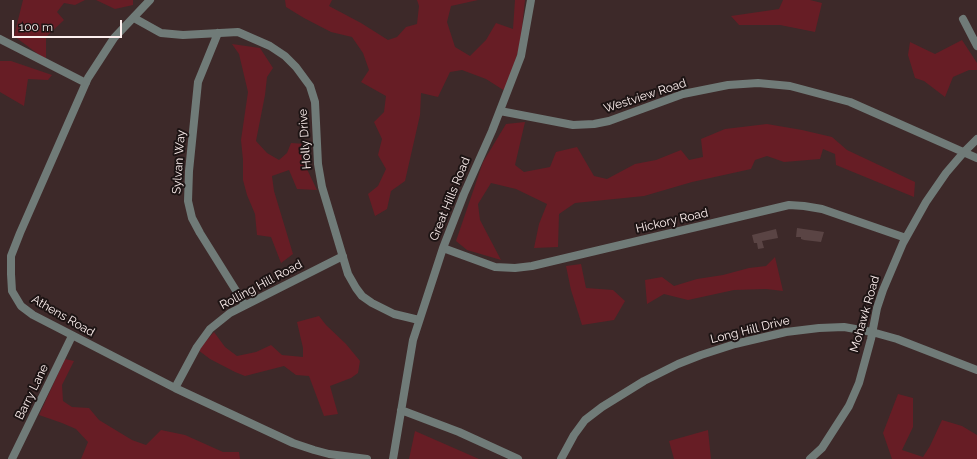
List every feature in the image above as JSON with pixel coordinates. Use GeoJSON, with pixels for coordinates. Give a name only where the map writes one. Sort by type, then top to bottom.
{"type":"FeatureCollection","features":[{"type":"Feature","properties":{"kind":"street","name":"Athens Road"},"geometry":{"type":"LineString","coordinates":[[150,0],[114,38],[88,78],[11,256],[12,291],[21,306],[33,315],[175,388],[293,443],[329,454],[367,459]]}},
{"type":"Feature","properties":{"kind":"street","name":"Great Hills Road"},"geometry":{"type":"LineString","coordinates":[[393,459],[413,340],[419,320],[443,248],[464,194],[500,111],[521,56],[531,0]]}},
{"type":"Feature","properties":{"kind":"street","name":"Holly Drive"},"geometry":{"type":"LineString","coordinates":[[134,18],[161,33],[183,35],[238,32],[270,46],[285,56],[296,67],[310,86],[315,102],[318,164],[322,187],[348,274],[362,296],[372,303],[394,314],[419,320]]}},
{"type":"Feature","properties":{"kind":"street"},"geometry":{"type":"LineString","coordinates":[[963,19],[977,46]]}},
{"type":"Feature","properties":{"kind":"street","name":"Sylvan Way"},"geometry":{"type":"LineString","coordinates":[[218,33],[198,82],[189,171],[188,201],[192,218],[200,233],[245,305]]}},
{"type":"Feature","properties":{"kind":"street"},"geometry":{"type":"LineString","coordinates":[[0,39],[86,83]]}},
{"type":"Feature","properties":{"kind":"street","name":"Westview Road"},"geometry":{"type":"LineString","coordinates":[[500,111],[573,125],[594,124],[609,121],[683,94],[728,85],[758,83],[790,86],[850,102],[977,158]]}},
{"type":"Feature","properties":{"kind":"street","name":"Mohawk Road"},"geometry":{"type":"LineString","coordinates":[[810,459],[822,448],[850,406],[859,383],[877,308],[883,290],[906,238],[926,202],[946,173],[977,139]]}},
{"type":"Feature","properties":{"kind":"street","name":"Hickory Road"},"geometry":{"type":"LineString","coordinates":[[443,248],[495,267],[515,268],[532,266],[789,205],[822,209],[906,238]]}},
{"type":"Feature","properties":{"kind":"street","name":"Rolling Hill Road"},"geometry":{"type":"LineString","coordinates":[[175,388],[197,348],[210,329],[230,313],[343,256]]}},
{"type":"Feature","properties":{"kind":"street","name":"Long Hill Drive"},"geometry":{"type":"LineString","coordinates":[[561,459],[578,428],[585,420],[602,407],[644,381],[678,364],[701,355],[735,344],[786,332],[844,327],[872,332],[897,339],[977,370]]}},
{"type":"Feature","properties":{"kind":"street","name":"Barry Lane"},"geometry":{"type":"LineString","coordinates":[[12,459],[72,336]]}},
{"type":"Feature","properties":{"kind":"street"},"geometry":{"type":"LineString","coordinates":[[401,410],[459,432],[518,459]]}},
{"type":"Feature","properties":{"kind":"shaded area"},"geometry":{"type":"Polygon","coordinates":[[[23,0],[85,0],[75,5],[64,3],[57,12],[64,20],[46,37],[46,60],[14,36],[23,0]]]}},
{"type":"Feature","properties":{"kind":"shaded area"},"geometry":{"type":"Polygon","coordinates":[[[96,0],[133,0],[133,5],[115,9],[96,0]]]}},
{"type":"Feature","properties":{"kind":"shaded area"},"geometry":{"type":"Polygon","coordinates":[[[285,0],[332,0],[329,6],[361,23],[388,40],[397,37],[406,27],[417,24],[419,6],[417,0],[478,0],[451,6],[447,22],[455,47],[470,56],[486,40],[496,23],[513,29],[515,0],[525,0],[520,46],[505,91],[486,79],[462,70],[450,72],[438,97],[421,93],[420,115],[405,181],[391,191],[387,209],[375,216],[368,194],[378,186],[386,169],[378,155],[382,139],[374,122],[384,112],[386,96],[361,82],[369,70],[363,53],[352,37],[331,32],[304,18],[286,7],[285,0]]]}},
{"type":"Feature","properties":{"kind":"shaded area"},"geometry":{"type":"Polygon","coordinates":[[[783,0],[810,0],[822,3],[815,32],[780,25],[739,25],[731,16],[779,9],[783,0]]]}},
{"type":"Feature","properties":{"kind":"shaded area"},"geometry":{"type":"Polygon","coordinates":[[[962,40],[977,63],[977,70],[969,70],[953,77],[945,97],[924,81],[915,78],[908,55],[910,42],[935,54],[962,40]]]}},
{"type":"Feature","properties":{"kind":"shaded area"},"geometry":{"type":"Polygon","coordinates":[[[232,44],[260,48],[273,68],[267,77],[256,141],[267,153],[279,160],[287,153],[291,143],[306,144],[304,163],[317,190],[297,189],[289,170],[272,176],[274,191],[293,254],[281,263],[271,237],[257,235],[255,214],[247,195],[243,180],[241,140],[248,92],[239,54],[232,44]]]}},
{"type":"Feature","properties":{"kind":"shaded area"},"geometry":{"type":"Polygon","coordinates":[[[0,61],[11,61],[52,75],[48,80],[28,79],[24,106],[0,92],[0,61]]]}},
{"type":"Feature","properties":{"kind":"shaded area"},"geometry":{"type":"Polygon","coordinates":[[[525,122],[515,165],[524,172],[550,167],[556,152],[577,147],[594,176],[607,179],[635,164],[656,160],[681,150],[689,160],[703,157],[701,139],[725,129],[767,124],[832,137],[847,150],[915,182],[914,197],[836,165],[835,154],[823,149],[820,159],[784,162],[767,156],[755,160],[751,169],[692,182],[644,196],[575,203],[559,214],[558,247],[534,248],[539,224],[547,204],[516,189],[491,183],[478,204],[480,220],[501,260],[467,250],[456,241],[483,162],[506,124],[525,122]]]}},
{"type":"Feature","properties":{"kind":"shaded area"},"geometry":{"type":"Polygon","coordinates":[[[775,257],[783,291],[766,289],[734,290],[688,300],[664,294],[647,304],[645,280],[662,277],[674,286],[697,279],[766,266],[775,257]]]}},
{"type":"Feature","properties":{"kind":"shaded area"},"geometry":{"type":"Polygon","coordinates":[[[581,264],[586,288],[613,290],[625,301],[614,320],[582,325],[571,290],[566,266],[581,264]]]}},
{"type":"Feature","properties":{"kind":"shaded area"},"geometry":{"type":"Polygon","coordinates":[[[319,316],[360,361],[358,373],[351,378],[330,386],[338,414],[324,416],[309,376],[296,375],[284,366],[245,376],[210,359],[198,350],[214,332],[225,347],[237,356],[256,352],[271,345],[282,355],[303,357],[303,348],[297,322],[319,316]]]}},
{"type":"Feature","properties":{"kind":"shaded area"},"geometry":{"type":"Polygon","coordinates":[[[65,359],[74,361],[62,385],[63,401],[72,407],[89,408],[99,420],[132,440],[146,445],[161,430],[185,435],[223,452],[239,452],[240,459],[81,459],[88,442],[76,429],[39,415],[65,359]]]}},
{"type":"Feature","properties":{"kind":"shaded area"},"geometry":{"type":"Polygon","coordinates":[[[898,394],[913,398],[913,427],[902,450],[923,457],[930,446],[942,420],[962,426],[977,435],[977,459],[892,459],[883,433],[898,394]]]}},
{"type":"Feature","properties":{"kind":"shaded area"},"geometry":{"type":"Polygon","coordinates":[[[708,430],[711,459],[674,459],[669,441],[708,430]]]}},
{"type":"Feature","properties":{"kind":"shaded area"},"geometry":{"type":"Polygon","coordinates":[[[415,431],[479,459],[409,459],[415,431]]]}},
{"type":"Feature","properties":{"kind":"building"},"geometry":{"type":"Polygon","coordinates":[[[797,228],[824,232],[821,242],[804,240],[801,239],[801,237],[796,237],[797,228]]]}},
{"type":"Feature","properties":{"kind":"building"},"geometry":{"type":"Polygon","coordinates":[[[776,229],[778,238],[762,241],[764,248],[758,249],[757,243],[754,243],[752,235],[776,229]]]}}]}
